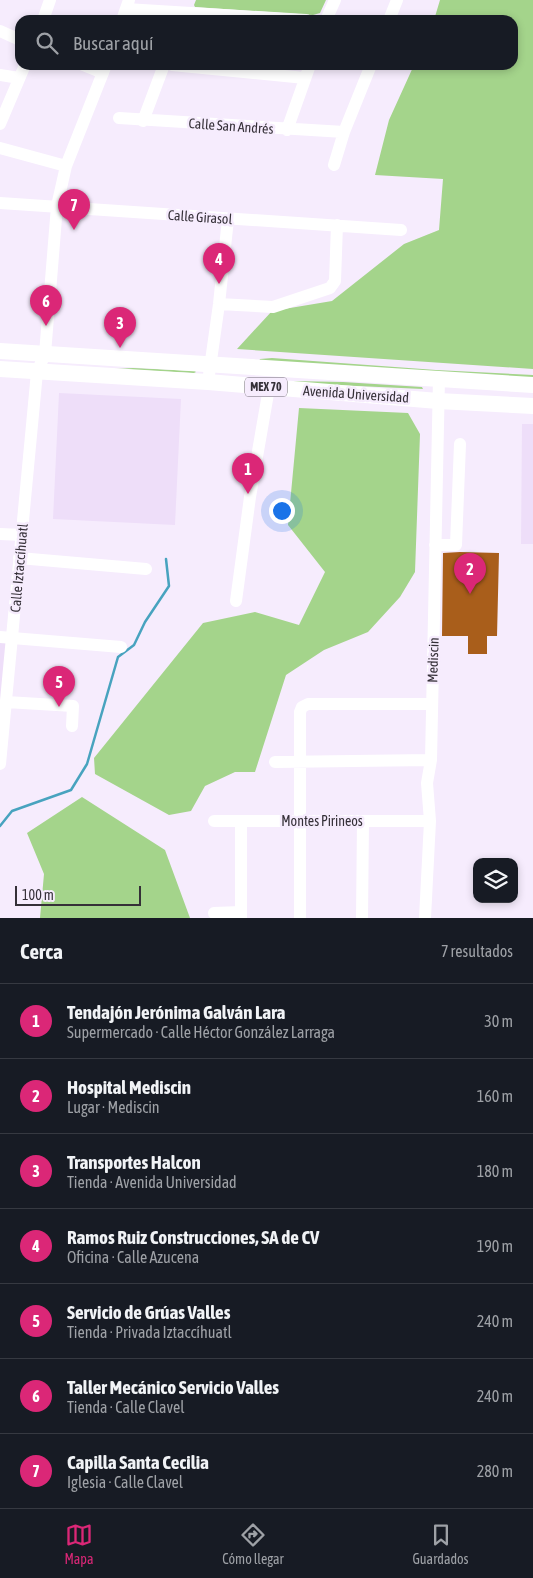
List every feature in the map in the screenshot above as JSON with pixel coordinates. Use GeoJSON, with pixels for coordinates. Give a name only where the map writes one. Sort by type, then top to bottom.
{"type":"FeatureCollection","features":[{"type":"Feature","properties":{"kind":"main road","name":"Avenida Universidad"},"geometry":{"type":"LineString","coordinates":[[0,350],[533,385]]}},
{"type":"Feature","properties":{"kind":"main road","name":"Avenida Universidad"},"geometry":{"type":"LineString","coordinates":[[0,369],[208,382],[438,401],[533,406]]}},
{"type":"Feature","properties":{"kind":"street"},"geometry":{"type":"LineString","coordinates":[[45,15],[50,0]]}},
{"type":"Feature","properties":{"kind":"street"},"geometry":{"type":"LineString","coordinates":[[328,15],[335,0]]}},
{"type":"Feature","properties":{"kind":"street"},"geometry":{"type":"LineString","coordinates":[[391,15],[397,0]]}},
{"type":"Feature","properties":{"kind":"street"},"geometry":{"type":"LineString","coordinates":[[125,10],[184,10],[245,15]]}},
{"type":"Feature","properties":{"kind":"street"},"geometry":{"type":"LineString","coordinates":[[0,30],[15,38]]}},
{"type":"Feature","properties":{"kind":"street"},"geometry":{"type":"LineString","coordinates":[[0,124],[23,70]]}},
{"type":"Feature","properties":{"kind":"street","name":"Calle Iztaccíhuatl"},"geometry":{"type":"LineString","coordinates":[[0,764],[6,702],[6,637],[22,535],[38,372],[45,354],[57,206],[66,166],[104,70]]}},
{"type":"Feature","properties":{"kind":"street"},"geometry":{"type":"LineString","coordinates":[[144,121],[162,70]]}},
{"type":"Feature","properties":{"kind":"street"},"geometry":{"type":"LineString","coordinates":[[223,70],[305,78]]}},
{"type":"Feature","properties":{"kind":"street"},"geometry":{"type":"LineString","coordinates":[[287,130],[308,70]]}},
{"type":"Feature","properties":{"kind":"street"},"geometry":{"type":"LineString","coordinates":[[334,165],[344,132],[369,70]]}},
{"type":"Feature","properties":{"kind":"street"},"geometry":{"type":"LineString","coordinates":[[0,75],[19,78]]}},
{"type":"Feature","properties":{"kind":"street","name":"Calle San Andrés"},"geometry":{"type":"LineString","coordinates":[[119,118],[287,130],[344,132]]}},
{"type":"Feature","properties":{"kind":"street"},"geometry":{"type":"LineString","coordinates":[[0,148],[66,166]]}},
{"type":"Feature","properties":{"kind":"street","name":"Calle Girasol"},"geometry":{"type":"LineString","coordinates":[[0,202],[401,230]]}},
{"type":"Feature","properties":{"kind":"street"},"geometry":{"type":"LineString","coordinates":[[208,382],[228,219]]}},
{"type":"Feature","properties":{"kind":"street"},"geometry":{"type":"LineString","coordinates":[[219,304],[273,307],[330,288],[335,281],[337,225]]}},
{"type":"Feature","properties":{"kind":"street","name":"Mediscin"},"geometry":{"type":"LineString","coordinates":[[425,918],[430,821],[427,784],[431,760],[439,378]]}},
{"type":"Feature","properties":{"kind":"street"},"geometry":{"type":"LineString","coordinates":[[236,601],[250,498],[269,388]]}},
{"type":"Feature","properties":{"kind":"street"},"geometry":{"type":"LineString","coordinates":[[435,545],[456,545],[460,444]]}},
{"type":"Feature","properties":{"kind":"street"},"geometry":{"type":"LineString","coordinates":[[0,534],[22,535]]}},
{"type":"Feature","properties":{"kind":"street"},"geometry":{"type":"LineString","coordinates":[[19,558],[146,569]]}},
{"type":"Feature","properties":{"kind":"street"},"geometry":{"type":"LineString","coordinates":[[6,637],[121,647]]}},
{"type":"Feature","properties":{"kind":"street"},"geometry":{"type":"LineString","coordinates":[[6,702],[73,706],[72,726]]}},
{"type":"Feature","properties":{"kind":"street"},"geometry":{"type":"LineString","coordinates":[[300,918],[300,712],[302,706],[308,704],[432,704]]}},
{"type":"Feature","properties":{"kind":"street"},"geometry":{"type":"LineString","coordinates":[[275,762],[431,760]]}},
{"type":"Feature","properties":{"kind":"street","name":"Montes Pirineos"},"geometry":{"type":"LineString","coordinates":[[214,821],[430,821]]}},
{"type":"Feature","properties":{"kind":"street"},"geometry":{"type":"LineString","coordinates":[[214,913],[241,915],[241,821]]}},
{"type":"Feature","properties":{"kind":"street"},"geometry":{"type":"LineString","coordinates":[[362,918],[363,821]]}},
{"type":"Feature","properties":{"kind":"shaded area"},"geometry":{"type":"Polygon","coordinates":[[[59,393],[181,399],[175,525],[53,519],[59,393]]]}},
{"type":"Feature","properties":{"kind":"shaded area"},"geometry":{"type":"Polygon","coordinates":[[[522,424],[533,424],[533,544],[521,544],[522,424]]]}},
{"type":"Feature","properties":{"kind":"shaded area"},"geometry":{"type":"Polygon","coordinates":[[[0,641],[8,642],[0,727],[0,641]]]}},
{"type":"Feature","properties":{"kind":"green space"},"geometry":{"type":"Polygon","coordinates":[[[196,0],[326,0],[320,13],[313,15],[195,7],[196,0]]]}},
{"type":"Feature","properties":{"kind":"green space"},"geometry":{"type":"Polygon","coordinates":[[[440,0],[533,0],[533,369],[237,349],[272,311],[332,301],[404,244],[439,230],[443,179],[375,175],[389,120],[412,70],[518,70],[518,15],[436,15],[440,0]]]}},
{"type":"Feature","properties":{"kind":"green space"},"geometry":{"type":"Polygon","coordinates":[[[272,358],[533,375],[533,381],[259,361],[260,359],[272,358]]]}},
{"type":"Feature","properties":{"kind":"green space"},"geometry":{"type":"Polygon","coordinates":[[[114,369],[195,371],[196,372],[114,369]]]}},
{"type":"Feature","properties":{"kind":"green space"},"geometry":{"type":"Polygon","coordinates":[[[291,381],[343,382],[422,387],[423,389],[291,383],[291,381]]]}},
{"type":"Feature","properties":{"kind":"green space"},"geometry":{"type":"Polygon","coordinates":[[[299,408],[408,413],[420,434],[415,572],[400,597],[368,632],[324,650],[286,675],[255,772],[235,772],[205,786],[191,811],[169,815],[95,774],[94,758],[203,623],[255,612],[299,625],[325,572],[288,525],[299,408]]]}},
{"type":"Feature","properties":{"kind":"green space"},"geometry":{"type":"Polygon","coordinates":[[[82,797],[165,850],[190,918],[40,918],[44,874],[27,833],[82,797]]]}},
{"type":"Feature","properties":{"kind":"building"},"geometry":{"type":"Polygon","coordinates":[[[443,553],[499,553],[497,636],[487,636],[487,654],[468,654],[468,636],[442,636],[443,553]]]}},
{"type":"Feature","properties":{"kind":"waterway"},"geometry":{"type":"LineString","coordinates":[[0,826],[12,811],[71,790],[87,764],[118,657],[134,645],[145,622],[169,586],[166,559]]}},
{"type":"Feature","properties":{"kind":"place","name":"Capilla Santa Cecilia"},"geometry":{"type":"Point","coordinates":[74,230]}},
{"type":"Feature","properties":{"kind":"place","name":"Ramos Ruiz Construcciones, SA de CV"},"geometry":{"type":"Point","coordinates":[219,284]}},
{"type":"Feature","properties":{"kind":"place","name":"Taller Mecánico Servicio Valles"},"geometry":{"type":"Point","coordinates":[46,326]}},
{"type":"Feature","properties":{"kind":"place","name":"Transportes Halcon"},"geometry":{"type":"Point","coordinates":[120,348]}},
{"type":"Feature","properties":{"kind":"place","name":"Tendajón Jerónima Galván Lara"},"geometry":{"type":"Point","coordinates":[248,494]}},
{"type":"Feature","properties":{"kind":"place","name":"Hospital Mediscin"},"geometry":{"type":"Point","coordinates":[470,594]}},
{"type":"Feature","properties":{"kind":"place","name":"Servicio de Grúas Valles"},"geometry":{"type":"Point","coordinates":[59,707]}}]}
